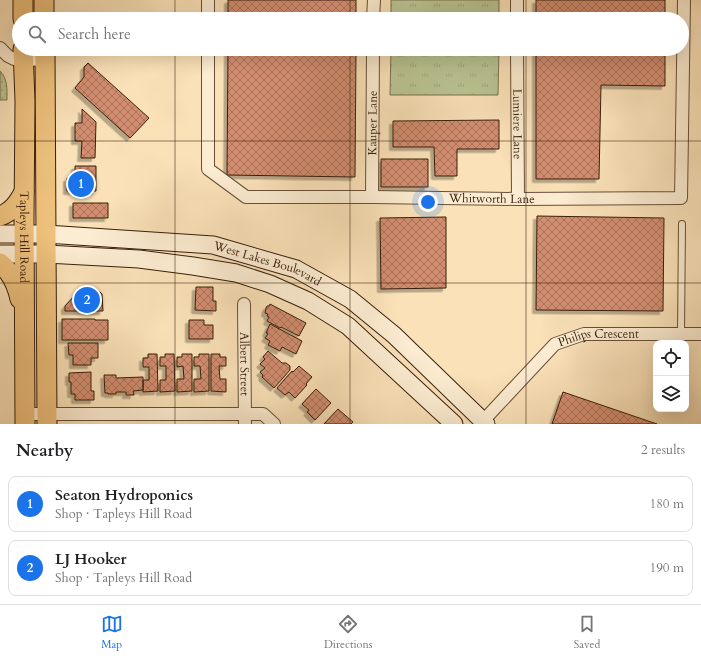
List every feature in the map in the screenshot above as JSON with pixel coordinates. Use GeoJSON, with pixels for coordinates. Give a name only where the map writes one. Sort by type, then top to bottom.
{"type":"FeatureCollection","features":[{"type":"Feature","properties":{"kind":"main road"},"geometry":{"type":"LineString","coordinates":[[23,0],[23,12]]}},
{"type":"Feature","properties":{"kind":"main road"},"geometry":{"type":"LineString","coordinates":[[44,0],[44,12]]}},
{"type":"Feature","properties":{"kind":"main road","name":"Tapleys Hill Road"},"geometry":{"type":"LineString","coordinates":[[23,56],[25,102],[25,419]]}},
{"type":"Feature","properties":{"kind":"main road","name":"Tapleys Hill Road"},"geometry":{"type":"LineString","coordinates":[[45,56],[47,419]]}},
{"type":"Feature","properties":{"kind":"main road"},"geometry":{"type":"LineString","coordinates":[[0,216],[12,209],[18,203],[24,192]]}},
{"type":"Feature","properties":{"kind":"main road","name":"West Lakes Boulevard"},"geometry":{"type":"LineString","coordinates":[[0,234],[46,234],[213,245],[296,269],[350,299],[394,335],[483,423]]}},
{"type":"Feature","properties":{"kind":"main road","name":"West Lakes Boulevard"},"geometry":{"type":"LineString","coordinates":[[0,254],[46,254],[139,259],[236,273],[270,284],[308,301],[348,326],[454,424]]}},
{"type":"Feature","properties":{"kind":"main road"},"geometry":{"type":"LineString","coordinates":[[0,263],[7,269],[17,286],[24,314]]}},
{"type":"Feature","properties":{"kind":"street"},"geometry":{"type":"LineString","coordinates":[[208,0],[208,12]]}},
{"type":"Feature","properties":{"kind":"street"},"geometry":{"type":"LineString","coordinates":[[374,0],[374,12]]}},
{"type":"Feature","properties":{"kind":"street"},"geometry":{"type":"LineString","coordinates":[[517,0],[517,12]]}},
{"type":"Feature","properties":{"kind":"street","name":"Whitworth Lane"},"geometry":{"type":"LineString","coordinates":[[684,0],[684,12]]}},
{"type":"Feature","properties":{"kind":"street"},"geometry":{"type":"LineString","coordinates":[[0,48],[8,56],[14,58],[18,56]]}},
{"type":"Feature","properties":{"kind":"street","name":"Whitworth Lane"},"geometry":{"type":"LineString","coordinates":[[208,56],[208,168],[246,197],[518,199],[681,198],[683,56]]}},
{"type":"Feature","properties":{"kind":"street","name":"Kauper Lane"},"geometry":{"type":"LineString","coordinates":[[372,197],[373,56]]}},
{"type":"Feature","properties":{"kind":"street","name":"Lumiere Lane"},"geometry":{"type":"LineString","coordinates":[[517,56],[518,199]]}},
{"type":"Feature","properties":{"kind":"street","name":"Albert Street"},"geometry":{"type":"LineString","coordinates":[[244,304],[246,419]]}},
{"type":"Feature","properties":{"kind":"street","name":"Philips Crescent"},"geometry":{"type":"LineString","coordinates":[[483,423],[554,344],[584,334],[701,334]]}},
{"type":"Feature","properties":{"kind":"street"},"geometry":{"type":"LineString","coordinates":[[25,419],[246,419],[263,414],[274,424]]}},
{"type":"Feature","properties":{"kind":"lane"},"geometry":{"type":"LineString","coordinates":[[681,334],[682,224]]}},
{"type":"Feature","properties":{"kind":"green space"},"geometry":{"type":"Polygon","coordinates":[[[391,0],[499,0],[499,12],[391,12],[391,0]]]}},
{"type":"Feature","properties":{"kind":"green space"},"geometry":{"type":"Polygon","coordinates":[[[391,56],[499,56],[498,95],[390,95],[391,56]]]}},
{"type":"Feature","properties":{"kind":"green space"},"geometry":{"type":"Polygon","coordinates":[[[0,71],[6,81],[7,100],[0,100],[0,71]]]}},
{"type":"Feature","properties":{"kind":"building"},"geometry":{"type":"Polygon","coordinates":[[[228,0],[356,0],[356,12],[228,12],[228,0]]]}},
{"type":"Feature","properties":{"kind":"building"},"geometry":{"type":"Polygon","coordinates":[[[536,0],[665,0],[665,12],[536,12],[536,0]]]}},
{"type":"Feature","properties":{"kind":"building"},"geometry":{"type":"Polygon","coordinates":[[[228,56],[356,56],[355,177],[227,175],[228,56]]]}},
{"type":"Feature","properties":{"kind":"building"},"geometry":{"type":"Polygon","coordinates":[[[536,56],[665,56],[665,86],[601,85],[599,179],[536,179],[536,56]]]}},
{"type":"Feature","properties":{"kind":"building"},"geometry":{"type":"Polygon","coordinates":[[[88,63],[149,118],[130,138],[75,88],[84,77],[84,67],[88,63]]]}},
{"type":"Feature","properties":{"kind":"building"},"geometry":{"type":"Polygon","coordinates":[[[82,109],[96,122],[95,158],[81,158],[82,141],[75,141],[75,123],[82,123],[82,109]]]}},
{"type":"Feature","properties":{"kind":"building"},"geometry":{"type":"Polygon","coordinates":[[[499,120],[499,149],[457,149],[457,176],[435,176],[434,147],[393,147],[393,121],[499,120]]]}},
{"type":"Feature","properties":{"kind":"building"},"geometry":{"type":"Polygon","coordinates":[[[381,159],[428,159],[428,187],[381,187],[381,159]]]}},
{"type":"Feature","properties":{"kind":"building"},"geometry":{"type":"Polygon","coordinates":[[[75,166],[96,166],[96,191],[67,191],[67,178],[75,178],[75,166]]]}},
{"type":"Feature","properties":{"kind":"building"},"geometry":{"type":"Polygon","coordinates":[[[73,203],[108,203],[108,218],[73,218],[73,203]]]}},
{"type":"Feature","properties":{"kind":"building"},"geometry":{"type":"Polygon","coordinates":[[[537,216],[664,218],[663,311],[536,310],[537,216]]]}},
{"type":"Feature","properties":{"kind":"building"},"geometry":{"type":"Polygon","coordinates":[[[446,217],[446,288],[381,289],[380,218],[446,217]]]}},
{"type":"Feature","properties":{"kind":"building"},"geometry":{"type":"Polygon","coordinates":[[[196,287],[213,287],[213,301],[216,301],[216,311],[195,310],[196,287]]]}},
{"type":"Feature","properties":{"kind":"building"},"geometry":{"type":"Polygon","coordinates":[[[78,292],[100,292],[102,294],[103,311],[65,311],[65,306],[78,292]]]}},
{"type":"Feature","properties":{"kind":"building"},"geometry":{"type":"Polygon","coordinates":[[[270,304],[306,323],[299,336],[267,321],[269,317],[267,316],[268,314],[265,313],[267,306],[270,304]]]}},
{"type":"Feature","properties":{"kind":"building"},"geometry":{"type":"Polygon","coordinates":[[[62,319],[108,320],[108,340],[62,340],[62,319]]]}},
{"type":"Feature","properties":{"kind":"building"},"geometry":{"type":"Polygon","coordinates":[[[189,320],[204,320],[204,325],[213,325],[213,339],[189,339],[189,320]]]}},
{"type":"Feature","properties":{"kind":"building"},"geometry":{"type":"Polygon","coordinates":[[[270,324],[302,341],[296,354],[282,347],[280,351],[268,345],[270,341],[265,338],[268,334],[266,333],[270,324]]]}},
{"type":"Feature","properties":{"kind":"building"},"geometry":{"type":"Polygon","coordinates":[[[68,343],[98,343],[98,358],[91,358],[91,365],[73,365],[73,355],[69,355],[68,343]]]}},
{"type":"Feature","properties":{"kind":"building"},"geometry":{"type":"Polygon","coordinates":[[[268,351],[282,363],[286,363],[290,366],[290,370],[274,388],[262,377],[263,375],[260,372],[265,368],[260,364],[265,359],[263,357],[268,351]]]}},
{"type":"Feature","properties":{"kind":"building"},"geometry":{"type":"Polygon","coordinates":[[[148,354],[157,354],[158,391],[143,392],[143,380],[149,380],[149,367],[143,367],[143,358],[148,358],[148,354]]]}},
{"type":"Feature","properties":{"kind":"building"},"geometry":{"type":"Polygon","coordinates":[[[165,354],[174,354],[175,391],[160,392],[160,380],[166,380],[166,366],[160,366],[160,357],[165,357],[165,354]]]}},
{"type":"Feature","properties":{"kind":"building"},"geometry":{"type":"Polygon","coordinates":[[[182,354],[192,354],[192,391],[177,392],[177,379],[184,379],[183,366],[177,367],[177,357],[182,357],[182,354]]]}},
{"type":"Feature","properties":{"kind":"building"},"geometry":{"type":"Polygon","coordinates":[[[199,354],[209,354],[209,391],[194,392],[194,379],[201,379],[200,366],[194,366],[194,357],[199,357],[199,354]]]}},
{"type":"Feature","properties":{"kind":"building"},"geometry":{"type":"Polygon","coordinates":[[[211,354],[220,354],[220,357],[226,357],[226,366],[219,366],[220,379],[226,379],[226,392],[211,391],[211,354]]]}},
{"type":"Feature","properties":{"kind":"building"},"geometry":{"type":"Polygon","coordinates":[[[299,366],[312,377],[295,398],[289,392],[285,395],[277,388],[292,371],[293,372],[299,366]]]}},
{"type":"Feature","properties":{"kind":"building"},"geometry":{"type":"Polygon","coordinates":[[[91,372],[91,391],[94,391],[94,400],[75,400],[75,394],[71,394],[69,373],[91,372]]]}},
{"type":"Feature","properties":{"kind":"building"},"geometry":{"type":"Polygon","coordinates":[[[104,375],[116,375],[116,378],[143,377],[143,390],[133,391],[134,395],[126,395],[126,392],[116,392],[116,394],[105,393],[104,375]]]}},
{"type":"Feature","properties":{"kind":"building"},"geometry":{"type":"Polygon","coordinates":[[[316,389],[331,403],[315,420],[307,412],[309,410],[302,404],[316,389]]]}},
{"type":"Feature","properties":{"kind":"building"},"geometry":{"type":"Polygon","coordinates":[[[563,392],[657,424],[552,424],[563,392]]]}},
{"type":"Feature","properties":{"kind":"building"},"geometry":{"type":"Polygon","coordinates":[[[338,409],[353,422],[351,424],[324,424],[338,409]]]}},
{"type":"Feature","properties":{"kind":"place","name":"Seaton Hydroponics"},"geometry":{"type":"Point","coordinates":[81,184]}},
{"type":"Feature","properties":{"kind":"place","name":"LJ Hooker"},"geometry":{"type":"Point","coordinates":[87,300]}}]}
